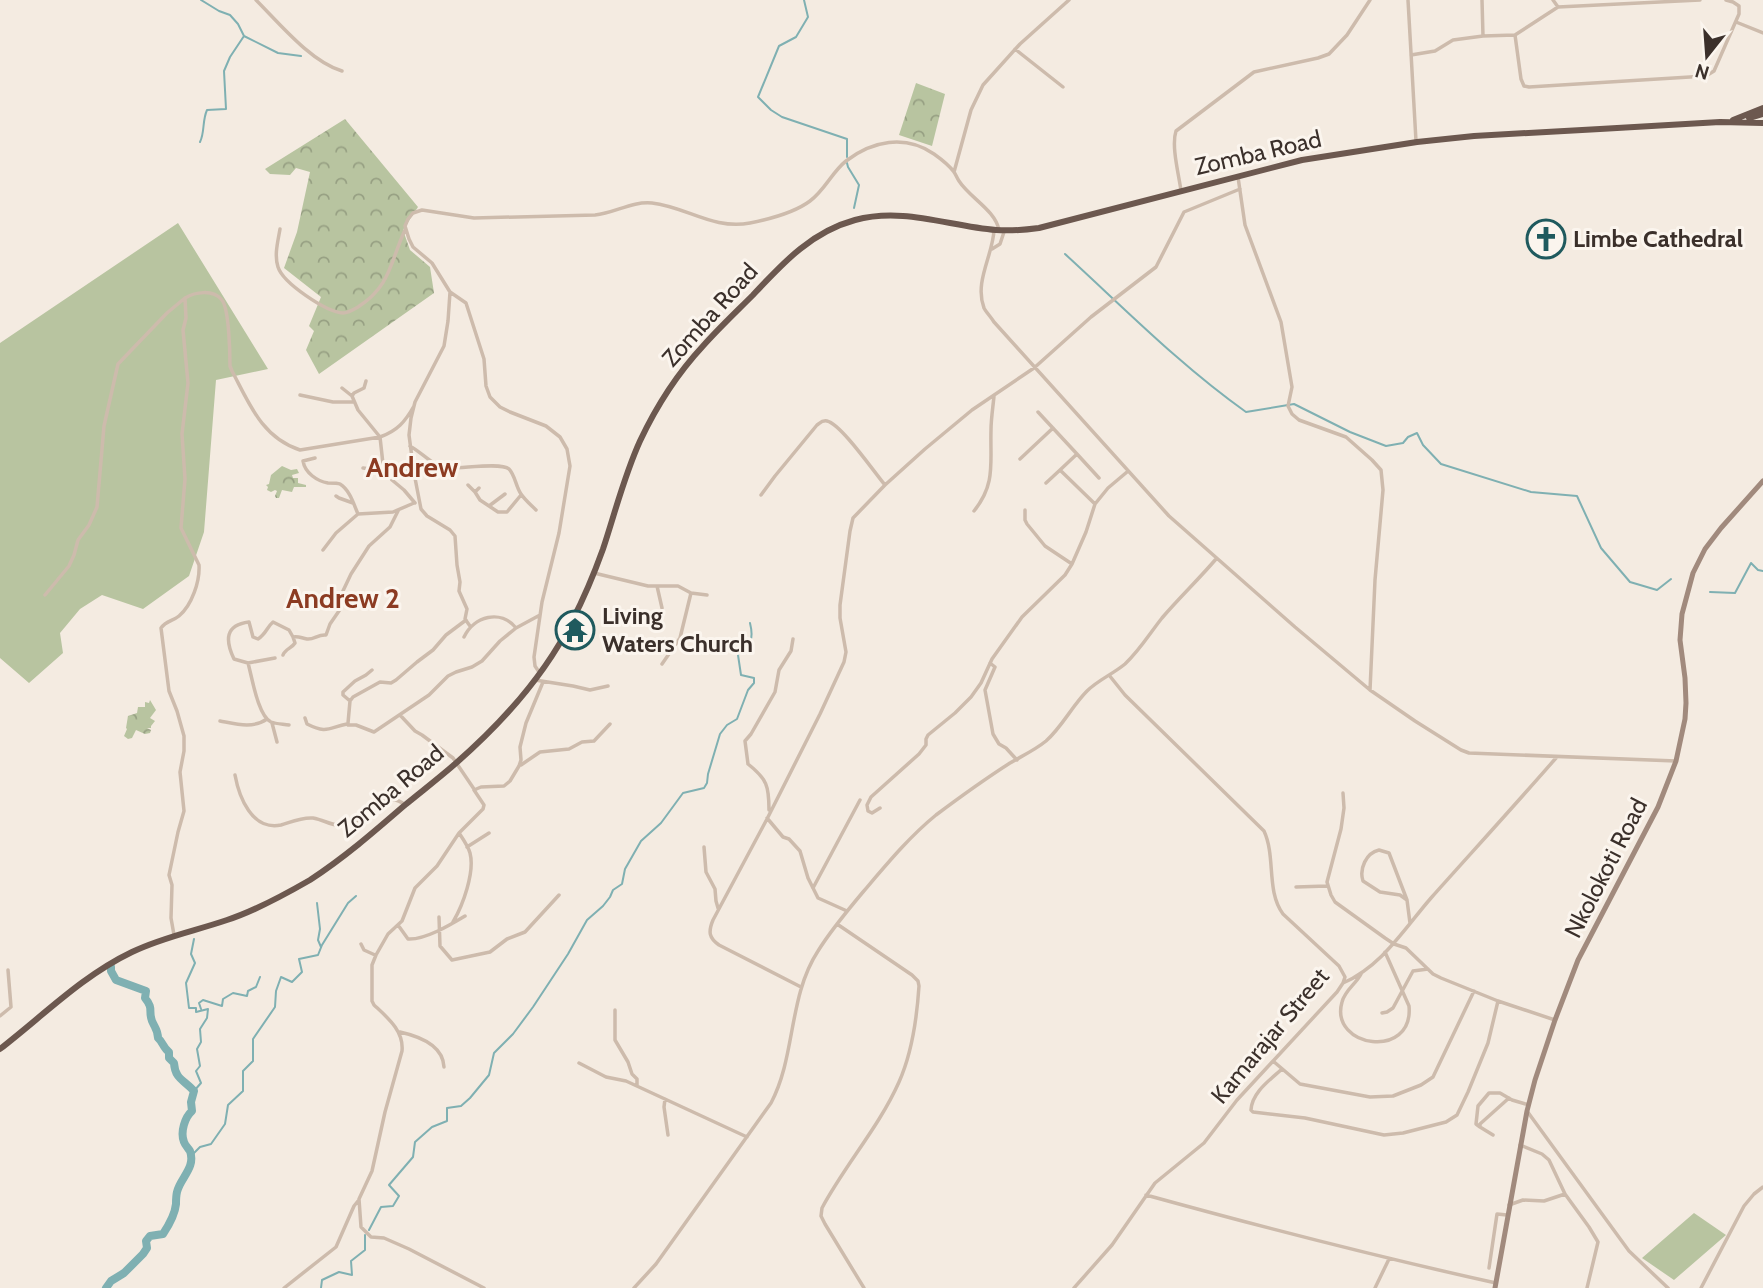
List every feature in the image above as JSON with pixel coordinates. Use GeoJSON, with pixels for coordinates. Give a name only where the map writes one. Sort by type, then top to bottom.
{"type":"FeatureCollection","features":[{"type":"Feature","properties":{"kind":"highway"},"geometry":{"type":"LineString","coordinates":[[1731,122],[1763,108]]}},
{"type":"Feature","properties":{"kind":"highway","name":"Zomba Road"},"geometry":{"type":"LineString","coordinates":[[1731,122],[1763,114]]}},
{"type":"Feature","properties":{"kind":"highway","name":"Zomba Road"},"geometry":{"type":"LineString","coordinates":[[0,1049],[95,972],[132,952],[174,935],[256,908],[309,881],[387,822],[503,718],[539,681],[541,673],[572,623],[594,573],[633,457],[645,430],[679,375],[701,348],[799,248],[827,231],[872,216],[893,215],[999,230],[1038,228],[1302,160],[1417,142],[1474,136],[1731,122],[1763,123]]}},
{"type":"Feature","properties":{"kind":"main road","name":"Nkolokoti Road"},"geometry":{"type":"LineString","coordinates":[[1495,1285],[1528,1108],[1555,1020],[1578,960],[1658,807],[1676,761],[1686,703],[1680,640],[1682,614],[1693,573],[1704,549],[1763,481]]}},
{"type":"Feature","properties":{"kind":"street"},"geometry":{"type":"LineString","coordinates":[[256,0],[262,2],[284,29],[318,58],[330,67],[342,71]]}},
{"type":"Feature","properties":{"kind":"street"},"geometry":{"type":"LineString","coordinates":[[954,172],[975,99],[986,81],[1015,49],[1069,0]]}},
{"type":"Feature","properties":{"kind":"street"},"geometry":{"type":"LineString","coordinates":[[1181,191],[1174,133],[1254,72],[1329,54],[1347,35],[1370,0]]}},
{"type":"Feature","properties":{"kind":"street"},"geometry":{"type":"LineString","coordinates":[[1408,0],[1417,142]]}},
{"type":"Feature","properties":{"kind":"street"},"geometry":{"type":"LineString","coordinates":[[1482,0],[1483,36]]}},
{"type":"Feature","properties":{"kind":"street"},"geometry":{"type":"LineString","coordinates":[[1553,0],[1558,7]]}},
{"type":"Feature","properties":{"kind":"street"},"geometry":{"type":"LineString","coordinates":[[1411,55],[1435,51],[1453,40],[1515,35],[1558,7],[1700,0]]}},
{"type":"Feature","properties":{"kind":"street"},"geometry":{"type":"LineString","coordinates":[[1515,35],[1522,83],[1529,87],[1709,76],[1714,71],[1739,13],[1739,6],[1726,0]]}},
{"type":"Feature","properties":{"kind":"street"},"geometry":{"type":"LineString","coordinates":[[1736,22],[1763,33]]}},
{"type":"Feature","properties":{"kind":"street"},"geometry":{"type":"LineString","coordinates":[[1015,49],[1063,87]]}},
{"type":"Feature","properties":{"kind":"street"},"geometry":{"type":"LineString","coordinates":[[280,229],[277,246],[279,271],[314,300],[343,313],[359,306],[384,283],[408,219],[413,213],[422,210],[474,218],[595,215],[638,203],[650,203],[720,223],[742,224],[775,216],[808,202],[822,190],[845,162],[863,149],[886,142],[912,143],[923,147],[954,172],[961,184],[994,218],[999,230],[1000,244],[992,249]]}},
{"type":"Feature","properties":{"kind":"street"},"geometry":{"type":"LineString","coordinates":[[1238,177],[1245,225],[1281,322],[1292,387],[1289,404],[1292,414],[1299,420],[1346,437],[1381,470],[1383,490],[1375,580],[1370,690]]}},
{"type":"Feature","properties":{"kind":"street"},"geometry":{"type":"LineString","coordinates":[[801,987],[719,945],[710,938],[710,927],[844,662],[846,652],[840,612],[849,531],[856,514],[885,485],[958,422],[1034,368],[1114,298],[1156,267],[1184,212],[1240,189]]}},
{"type":"Feature","properties":{"kind":"street"},"geometry":{"type":"LineString","coordinates":[[405,230],[413,247],[432,263],[450,292],[464,301],[484,359],[486,386],[490,397],[500,407],[555,432],[562,440],[569,457],[559,533],[541,614],[534,662],[541,673]]}},
{"type":"Feature","properties":{"kind":"street"},"geometry":{"type":"LineString","coordinates":[[999,230],[982,281],[984,306],[993,322],[1168,516],[1370,690],[1464,752],[1478,755],[1676,761]]}},
{"type":"Feature","properties":{"kind":"street"},"geometry":{"type":"LineString","coordinates":[[46,595],[69,566],[78,540],[97,507],[102,441],[118,365],[167,313],[185,298],[196,293],[208,293],[222,300],[226,309],[232,371],[258,419],[268,431],[300,450],[380,437],[402,425],[444,346],[450,292]]}},
{"type":"Feature","properties":{"kind":"street"},"geometry":{"type":"LineString","coordinates":[[174,935],[171,918],[172,885],[169,875],[184,811],[180,772],[184,736],[169,691],[162,628],[165,622],[181,615],[187,606],[199,570],[181,528],[185,479],[181,434],[188,383],[183,330],[186,318],[185,298]]}},
{"type":"Feature","properties":{"kind":"street"},"geometry":{"type":"LineString","coordinates":[[353,399],[354,393],[364,388],[366,381]]}},
{"type":"Feature","properties":{"kind":"street"},"geometry":{"type":"LineString","coordinates":[[342,388],[380,437],[383,464],[389,476],[417,503],[423,513],[455,536],[459,591],[467,606],[466,620],[470,626]]}},
{"type":"Feature","properties":{"kind":"street"},"geometry":{"type":"LineString","coordinates":[[300,395],[333,402],[353,399]]}},
{"type":"Feature","properties":{"kind":"street"},"geometry":{"type":"LineString","coordinates":[[974,511],[982,502],[990,480],[994,396]]}},
{"type":"Feature","properties":{"kind":"street"},"geometry":{"type":"LineString","coordinates":[[414,406],[409,428],[417,503]]}},
{"type":"Feature","properties":{"kind":"street"},"geometry":{"type":"LineString","coordinates":[[1038,412],[1099,478]]}},
{"type":"Feature","properties":{"kind":"street"},"geometry":{"type":"LineString","coordinates":[[761,495],[817,425],[825,421],[849,440],[885,485]]}},
{"type":"Feature","properties":{"kind":"street"},"geometry":{"type":"LineString","coordinates":[[1020,459],[1053,428]]}},
{"type":"Feature","properties":{"kind":"street"},"geometry":{"type":"LineString","coordinates":[[410,446],[432,463],[443,467],[507,468],[521,495],[536,510]]}},
{"type":"Feature","properties":{"kind":"street"},"geometry":{"type":"LineString","coordinates":[[1046,484],[1077,454]]}},
{"type":"Feature","properties":{"kind":"street"},"geometry":{"type":"LineString","coordinates":[[315,458],[303,461],[305,469],[321,481],[342,486],[358,514]]}},
{"type":"Feature","properties":{"kind":"street"},"geometry":{"type":"LineString","coordinates":[[363,468],[386,471]]}},
{"type":"Feature","properties":{"kind":"street"},"geometry":{"type":"LineString","coordinates":[[389,476],[399,470],[414,473]]}},
{"type":"Feature","properties":{"kind":"street"},"geometry":{"type":"LineString","coordinates":[[1060,470],[1095,504]]}},
{"type":"Feature","properties":{"kind":"street"},"geometry":{"type":"LineString","coordinates":[[880,808],[872,813],[868,811],[867,805],[871,797],[919,754],[926,745],[928,735],[971,696],[1008,635],[1022,617],[1065,575],[1086,532],[1095,504],[1108,488],[1127,472]]}},
{"type":"Feature","properties":{"kind":"street"},"geometry":{"type":"LineString","coordinates":[[468,485],[480,500],[498,512],[508,512],[521,495]]}},
{"type":"Feature","properties":{"kind":"street"},"geometry":{"type":"LineString","coordinates":[[475,492],[479,488]]}},
{"type":"Feature","properties":{"kind":"street"},"geometry":{"type":"LineString","coordinates":[[489,506],[505,494]]}},
{"type":"Feature","properties":{"kind":"street"},"geometry":{"type":"LineString","coordinates":[[336,496],[353,503]]}},
{"type":"Feature","properties":{"kind":"street"},"geometry":{"type":"LineString","coordinates":[[323,550],[336,533],[358,514],[398,511],[417,503]]}},
{"type":"Feature","properties":{"kind":"street"},"geometry":{"type":"LineString","coordinates":[[1025,510],[1027,524],[1045,546],[1072,564]]}},
{"type":"Feature","properties":{"kind":"street"},"geometry":{"type":"LineString","coordinates":[[293,637],[306,639],[328,634],[330,624],[341,608],[342,593],[351,574],[369,546],[390,527],[398,511]]}},
{"type":"Feature","properties":{"kind":"street"},"geometry":{"type":"LineString","coordinates":[[634,1288],[656,1264],[776,1092],[801,987],[811,961],[847,911],[920,830],[947,808],[1051,736],[1085,693],[1110,676],[1136,652],[1163,617],[1216,559]]}},
{"type":"Feature","properties":{"kind":"street"},"geometry":{"type":"LineString","coordinates":[[594,573],[645,585],[678,586],[691,593],[707,596]]}},
{"type":"Feature","properties":{"kind":"street"},"geometry":{"type":"LineString","coordinates":[[657,586],[662,608]]}},
{"type":"Feature","properties":{"kind":"street"},"geometry":{"type":"LineString","coordinates":[[662,664],[680,638],[691,593]]}},
{"type":"Feature","properties":{"kind":"street"},"geometry":{"type":"LineString","coordinates":[[305,718],[307,724],[324,730],[347,724],[374,732],[429,695],[448,676],[482,661],[516,628],[541,614]]}},
{"type":"Feature","properties":{"kind":"street"},"geometry":{"type":"LineString","coordinates":[[464,637],[470,626],[496,616],[509,620],[516,628]]}},
{"type":"Feature","properties":{"kind":"street"},"geometry":{"type":"LineString","coordinates":[[348,725],[350,701],[353,697],[380,682],[391,683],[396,680],[466,620]]}},
{"type":"Feature","properties":{"kind":"street"},"geometry":{"type":"LineString","coordinates":[[275,657],[248,663],[234,659],[227,641],[231,630],[240,623],[249,622],[253,637],[258,639],[273,622],[289,630],[295,643],[283,655]]}},
{"type":"Feature","properties":{"kind":"street"},"geometry":{"type":"LineString","coordinates":[[766,819],[769,808],[767,788],[761,775],[748,764],[745,741],[775,692],[779,670],[791,652],[793,639]]}},
{"type":"Feature","properties":{"kind":"street"},"geometry":{"type":"LineString","coordinates":[[248,663],[261,711],[272,723],[289,725]]}},
{"type":"Feature","properties":{"kind":"street"},"geometry":{"type":"LineString","coordinates":[[990,663],[995,667],[985,690],[993,734],[999,744],[1017,760]]}},
{"type":"Feature","properties":{"kind":"street"},"geometry":{"type":"LineString","coordinates":[[350,701],[342,693],[372,670]]}},
{"type":"Feature","properties":{"kind":"street","name":"Kamarajar Street"},"geometry":{"type":"LineString","coordinates":[[1074,1288],[1112,1245],[1155,1183],[1205,1143],[1237,1100],[1343,983],[1345,977],[1339,966],[1279,908],[1274,892],[1268,840],[1264,831],[1125,695],[1110,676]]}},
{"type":"Feature","properties":{"kind":"street"},"geometry":{"type":"LineString","coordinates":[[474,789],[507,785],[519,766],[520,747],[539,681],[590,690],[608,686]]}},
{"type":"Feature","properties":{"kind":"street"},"geometry":{"type":"LineString","coordinates":[[284,1288],[336,1247],[372,1171],[403,1044],[398,1031],[372,1001],[372,965],[376,955],[388,934],[398,925],[415,888],[437,866],[459,833],[483,808],[457,762],[415,731],[400,715]]}},
{"type":"Feature","properties":{"kind":"street"},"geometry":{"type":"LineString","coordinates":[[220,721],[259,725],[267,719]]}},
{"type":"Feature","properties":{"kind":"street"},"geometry":{"type":"LineString","coordinates":[[272,723],[276,742]]}},
{"type":"Feature","properties":{"kind":"street"},"geometry":{"type":"LineString","coordinates":[[519,766],[540,752],[569,750],[582,742],[594,741],[610,724]]}},
{"type":"Feature","properties":{"kind":"street"},"geometry":{"type":"LineString","coordinates":[[1343,983],[1361,973],[1394,944],[1426,904],[1556,758]]}},
{"type":"Feature","properties":{"kind":"street"},"geometry":{"type":"LineString","coordinates":[[235,775],[236,784],[249,813],[269,825],[312,818],[331,825],[341,825],[358,821],[373,806],[383,801],[398,800],[405,805]]}},
{"type":"Feature","properties":{"kind":"street"},"geometry":{"type":"LineString","coordinates":[[1343,793],[1341,829],[1327,886],[1335,902],[1394,944],[1406,948],[1441,978],[1555,1020]]}},
{"type":"Feature","properties":{"kind":"street"},"geometry":{"type":"LineString","coordinates":[[813,888],[860,800]]}},
{"type":"Feature","properties":{"kind":"street"},"geometry":{"type":"LineString","coordinates":[[766,819],[800,851],[808,878],[818,898],[847,911]]}},
{"type":"Feature","properties":{"kind":"street"},"geometry":{"type":"LineString","coordinates":[[453,922],[471,870],[470,853],[459,833]]}},
{"type":"Feature","properties":{"kind":"street"},"geometry":{"type":"LineString","coordinates":[[467,847],[489,833]]}},
{"type":"Feature","properties":{"kind":"street"},"geometry":{"type":"LineString","coordinates":[[704,847],[706,872],[715,889],[719,909]]}},
{"type":"Feature","properties":{"kind":"street"},"geometry":{"type":"LineString","coordinates":[[1407,900],[1400,895],[1380,892],[1363,881],[1361,876],[1366,859],[1374,850],[1389,853],[1407,900],[1410,925]]}},
{"type":"Feature","properties":{"kind":"street"},"geometry":{"type":"LineString","coordinates":[[1296,887],[1327,886]]}},
{"type":"Feature","properties":{"kind":"street"},"geometry":{"type":"LineString","coordinates":[[439,917],[440,946],[452,960],[490,952],[508,939],[526,932],[559,895]]}},
{"type":"Feature","properties":{"kind":"street"},"geometry":{"type":"LineString","coordinates":[[398,925],[410,940],[425,937],[464,916]]}},
{"type":"Feature","properties":{"kind":"street"},"geometry":{"type":"LineString","coordinates":[[837,924],[912,975],[919,986],[909,1053],[898,1084],[822,1208],[821,1216],[825,1224],[864,1288]]}},
{"type":"Feature","properties":{"kind":"street"},"geometry":{"type":"LineString","coordinates":[[362,944],[364,950],[376,955]]}},
{"type":"Feature","properties":{"kind":"street"},"geometry":{"type":"LineString","coordinates":[[1361,973],[1341,1004],[1349,1032],[1356,1037],[1382,1042],[1399,1035],[1406,1026],[1410,1014],[1409,1006],[1385,952]]}},
{"type":"Feature","properties":{"kind":"street"},"geometry":{"type":"LineString","coordinates":[[1382,1013],[1392,1008],[1413,971],[1428,969]]}},
{"type":"Feature","properties":{"kind":"street"},"geometry":{"type":"LineString","coordinates":[[0,1016],[11,1007],[8,970]]}},
{"type":"Feature","properties":{"kind":"street"},"geometry":{"type":"LineString","coordinates":[[1273,1061],[1300,1084],[1359,1095],[1393,1096],[1430,1080],[1437,1072],[1474,991]]}},
{"type":"Feature","properties":{"kind":"street"},"geometry":{"type":"LineString","coordinates":[[1282,1069],[1264,1085],[1252,1102],[1253,1112],[1305,1118],[1384,1135],[1446,1122],[1457,1115],[1468,1094],[1488,1043],[1498,1001]]}},
{"type":"Feature","properties":{"kind":"street"},"geometry":{"type":"LineString","coordinates":[[615,1010],[615,1040],[637,1079],[637,1086]]}},
{"type":"Feature","properties":{"kind":"street"},"geometry":{"type":"LineString","coordinates":[[398,1031],[415,1035],[430,1043],[443,1059],[443,1067]]}},
{"type":"Feature","properties":{"kind":"street"},"geometry":{"type":"LineString","coordinates":[[579,1063],[598,1074],[626,1081],[747,1137]]}},
{"type":"Feature","properties":{"kind":"street"},"geometry":{"type":"LineString","coordinates":[[1493,1135],[1475,1122],[1478,1106],[1486,1095],[1496,1092],[1528,1108],[1629,1251],[1668,1288]]}},
{"type":"Feature","properties":{"kind":"street"},"geometry":{"type":"LineString","coordinates":[[1480,1127],[1484,1119],[1509,1098]]}},
{"type":"Feature","properties":{"kind":"street"},"geometry":{"type":"LineString","coordinates":[[666,1099],[664,1107],[668,1135]]}},
{"type":"Feature","properties":{"kind":"street"},"geometry":{"type":"LineString","coordinates":[[1520,1145],[1546,1157],[1564,1194],[1598,1242],[1587,1288]]}},
{"type":"Feature","properties":{"kind":"street"},"geometry":{"type":"LineString","coordinates":[[1701,1288],[1744,1206],[1763,1187]]}},
{"type":"Feature","properties":{"kind":"street"},"geometry":{"type":"LineString","coordinates":[[1509,1205],[1523,1200],[1544,1201],[1564,1194]]}},
{"type":"Feature","properties":{"kind":"street"},"geometry":{"type":"LineString","coordinates":[[1146,1195],[1495,1285]]}},
{"type":"Feature","properties":{"kind":"street"},"geometry":{"type":"LineString","coordinates":[[359,1199],[361,1227],[371,1237],[384,1238],[409,1249],[484,1288]]}},
{"type":"Feature","properties":{"kind":"street"},"geometry":{"type":"LineString","coordinates":[[1489,1268],[1497,1214],[1507,1215]]}},
{"type":"Feature","properties":{"kind":"street"},"geometry":{"type":"LineString","coordinates":[[1375,1288],[1389,1259]]}},
{"type":"Feature","properties":{"kind":"green space"},"geometry":{"type":"Polygon","coordinates":[[[916,83],[945,94],[932,146],[899,135],[916,83]]]}},
{"type":"Feature","properties":{"kind":"green space"},"geometry":{"type":"Polygon","coordinates":[[[345,119],[418,207],[403,230],[410,250],[430,267],[434,293],[319,374],[306,350],[314,331],[309,326],[321,297],[284,268],[297,232],[310,172],[296,168],[290,175],[270,174],[265,169],[345,119]]]}},
{"type":"Feature","properties":{"kind":"green space"},"geometry":{"type":"Polygon","coordinates":[[[178,223],[268,369],[216,380],[204,532],[189,576],[143,609],[102,595],[80,609],[60,633],[63,653],[29,683],[0,658],[0,343],[178,223]]]}},
{"type":"Feature","properties":{"kind":"green space"},"geometry":{"type":"Polygon","coordinates":[[[282,466],[291,470],[297,469],[299,473],[292,475],[293,478],[298,478],[298,483],[306,487],[294,487],[292,492],[282,490],[279,498],[276,498],[277,491],[267,490],[266,485],[269,484],[271,475],[282,466]]]}},
{"type":"Feature","properties":{"kind":"green space"},"geometry":{"type":"Polygon","coordinates":[[[150,700],[156,710],[150,718],[155,721],[151,728],[147,728],[151,730],[150,733],[136,730],[132,738],[128,739],[124,736],[128,716],[137,713],[138,707],[145,707],[145,702],[149,703],[150,700]]]}},
{"type":"Feature","properties":{"kind":"green space"},"geometry":{"type":"Polygon","coordinates":[[[1694,1213],[1726,1235],[1674,1280],[1642,1258],[1694,1213]]]}},
{"type":"Feature","properties":{"kind":"waterway"},"geometry":{"type":"LineString","coordinates":[[201,0],[230,15],[244,36],[278,53],[301,56]]}},
{"type":"Feature","properties":{"kind":"waterway"},"geometry":{"type":"LineString","coordinates":[[804,0],[808,17],[796,37],[779,46],[758,97],[782,117],[847,139],[847,157]]}},
{"type":"Feature","properties":{"kind":"waterway"},"geometry":{"type":"LineString","coordinates":[[200,142],[207,110],[226,109],[224,71],[244,36]]}},
{"type":"Feature","properties":{"kind":"waterway"},"geometry":{"type":"LineString","coordinates":[[847,163],[859,185],[854,208]]}},
{"type":"Feature","properties":{"kind":"waterway"},"geometry":{"type":"LineString","coordinates":[[1065,254],[1176,356],[1246,412],[1294,404],[1350,432],[1386,446],[1403,443],[1417,433],[1423,445],[1441,464],[1531,492],[1577,496],[1601,548],[1630,582],[1657,590],[1671,579]]}},
{"type":"Feature","properties":{"kind":"waterway"},"geometry":{"type":"LineString","coordinates":[[1710,592],[1735,593],[1751,563],[1763,571]]}},
{"type":"Feature","properties":{"kind":"waterway"},"geometry":{"type":"LineString","coordinates":[[369,1230],[381,1207],[393,1206],[399,1196],[389,1185],[413,1157],[415,1142],[432,1127],[447,1121],[447,1108],[461,1106],[489,1075],[494,1053],[513,1034],[533,1007],[587,920],[603,906],[613,890],[622,884],[625,869],[641,841],[661,823],[683,793],[704,788],[720,734],[727,725],[737,719],[748,690],[754,683],[754,678],[741,675],[738,655],[750,641],[750,623]]}},
{"type":"Feature","properties":{"kind":"waterway"},"geometry":{"type":"LineString","coordinates":[[190,1157],[200,1147],[211,1144],[225,1124],[228,1105],[243,1091],[243,1071],[253,1061],[253,1039],[275,1007],[276,991],[281,977],[292,982],[302,972],[299,959],[318,955],[348,903],[356,896]]}},
{"type":"Feature","properties":{"kind":"waterway"},"geometry":{"type":"LineString","coordinates":[[317,903],[320,929],[318,940],[321,947]]}},
{"type":"Feature","properties":{"kind":"waterway"},"geometry":{"type":"LineString","coordinates":[[194,939],[191,954],[195,963],[186,983],[189,1008],[196,1008],[196,1012],[208,1009],[207,1018],[200,1029],[201,1042],[197,1049],[200,1066],[196,1071],[201,1083],[194,1091]]}},
{"type":"Feature","properties":{"kind":"waterway"},"geometry":{"type":"LineString","coordinates":[[106,1288],[143,1254],[150,1236],[163,1234],[171,1219],[176,1195],[191,1163],[190,1151],[184,1143],[183,1129],[192,1111],[194,1091],[178,1076],[174,1063],[169,1058],[169,1052],[158,1038],[145,998],[146,991],[116,980],[111,967]]}},
{"type":"Feature","properties":{"kind":"waterway"},"geometry":{"type":"LineString","coordinates":[[201,1009],[199,1003],[203,1000],[222,1006],[223,999],[233,993],[247,996],[248,991],[256,987],[260,977]]}},
{"type":"Feature","properties":{"kind":"waterway"},"geometry":{"type":"LineString","coordinates":[[321,1288],[322,1280],[339,1272],[352,1275],[351,1261],[365,1250],[365,1235]]}},
{"type":"Feature","properties":{"kind":"place","name":"Limbe Cathedral"},"geometry":{"type":"Point","coordinates":[1546,239]}},
{"type":"Feature","properties":{"kind":"place","name":"Living Waters Church"},"geometry":{"type":"Point","coordinates":[575,630]}},
{"type":"Feature","properties":{"kind":"district","name":"Andrew"},"geometry":{"type":"Point","coordinates":[412,467]}},
{"type":"Feature","properties":{"kind":"district","name":"Andrew 2"},"geometry":{"type":"Point","coordinates":[343,598]}}]}
